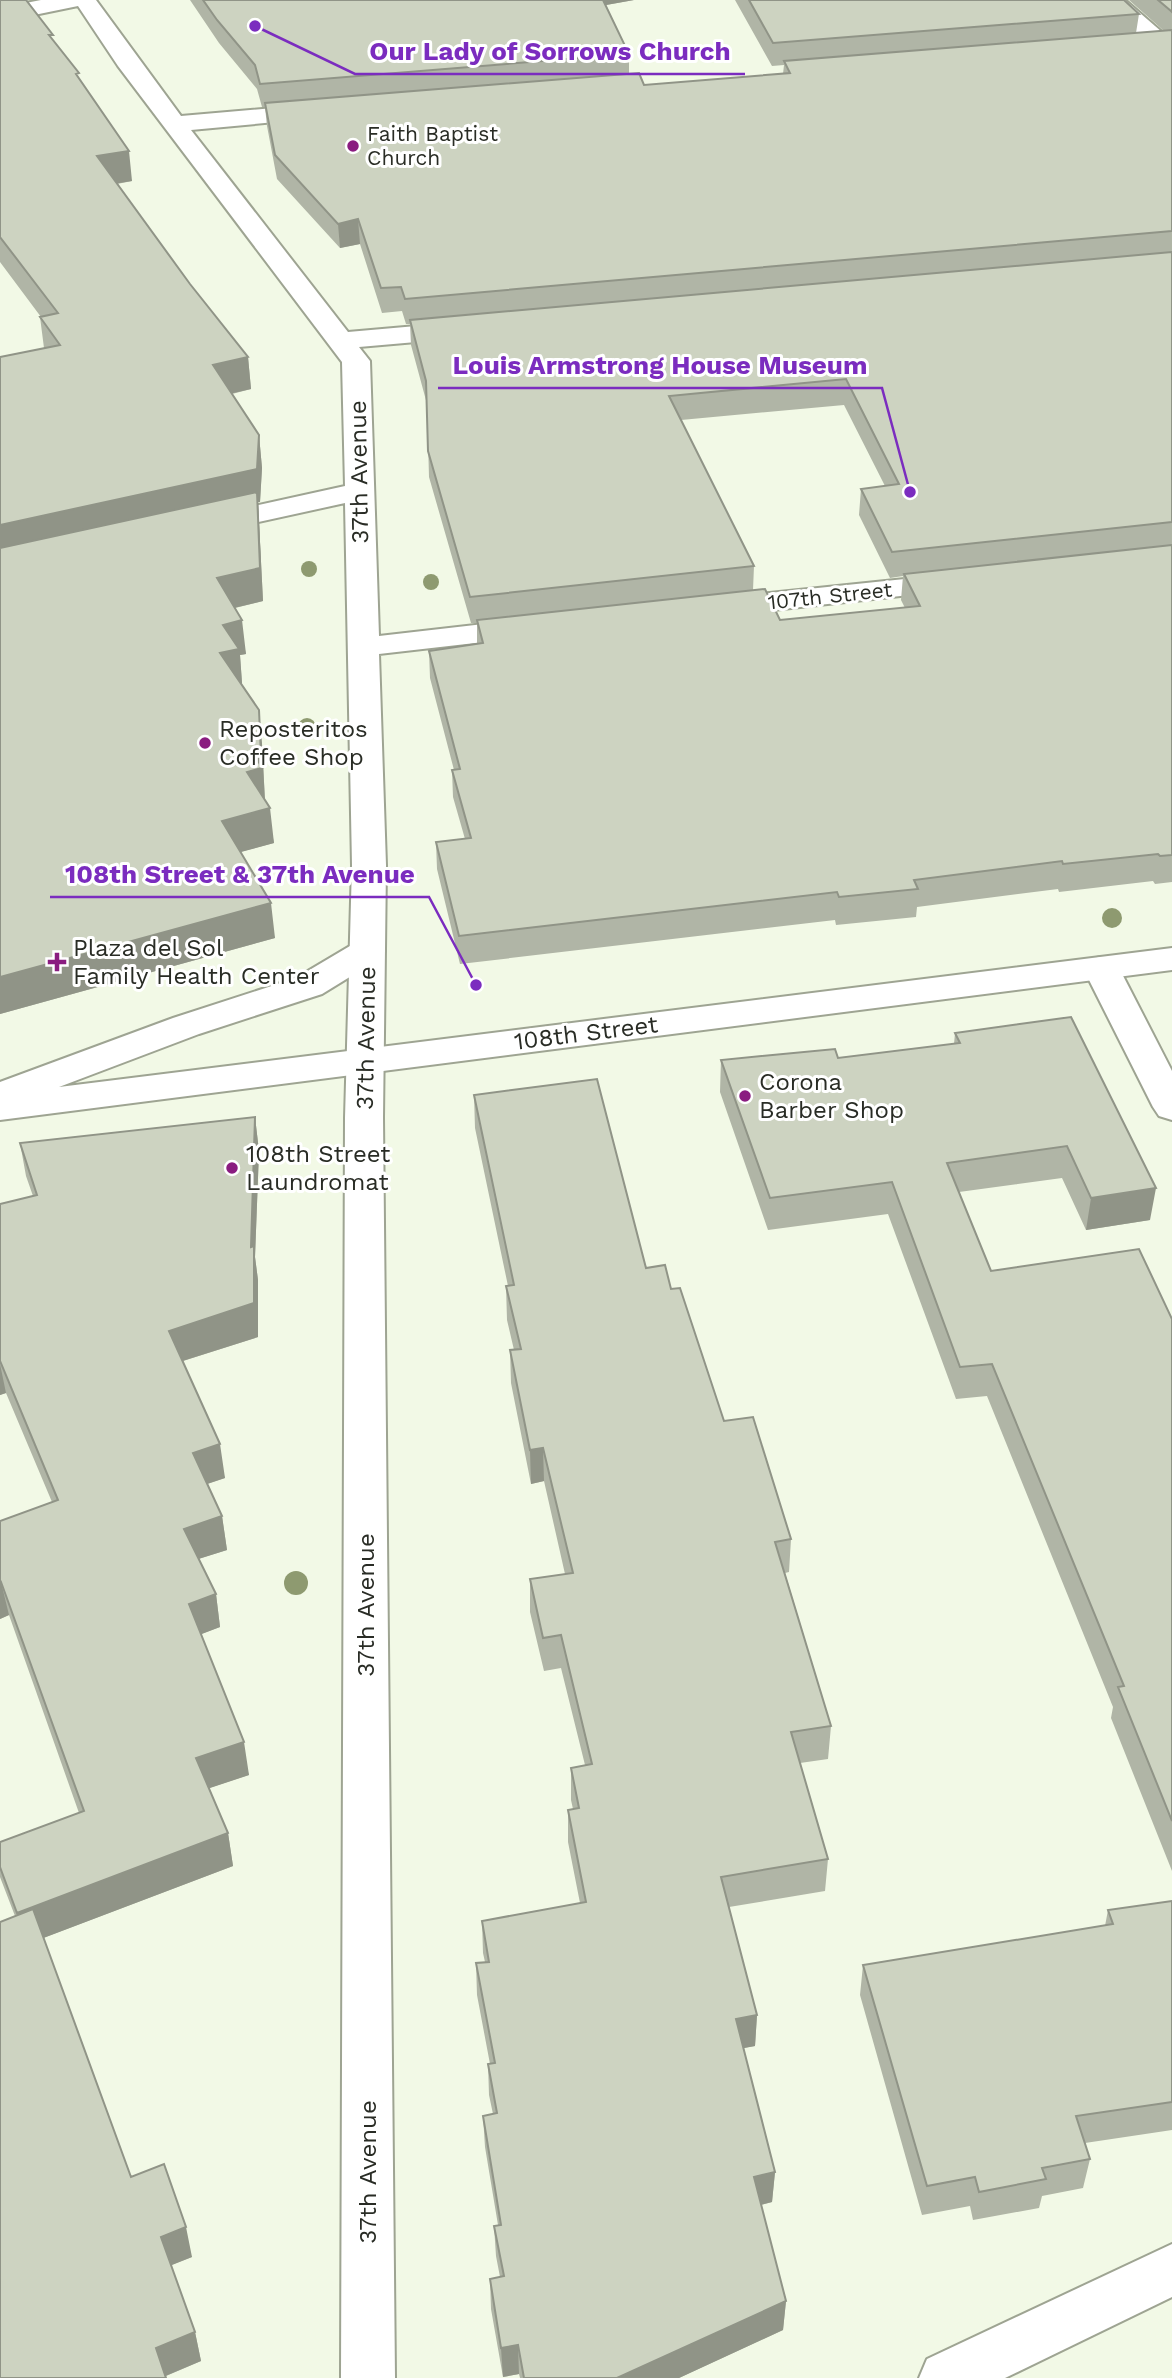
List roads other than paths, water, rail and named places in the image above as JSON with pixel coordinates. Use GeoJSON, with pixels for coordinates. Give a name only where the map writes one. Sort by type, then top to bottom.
{"type":"FeatureCollection","features":[{"type":"Feature","properties":{"kind":"street"},"geometry":{"type":"LineString","coordinates":[[0,15],[73,0]]}},
{"type":"Feature","properties":{"kind":"street","name":"37th Avenue"},"geometry":{"type":"LineString","coordinates":[[85,0],[174,124],[356,361],[369,865],[366,1061],[368,2378]]}},
{"type":"Feature","properties":{"kind":"street"},"geometry":{"type":"LineString","coordinates":[[1112,0],[1167,44]]}},
{"type":"Feature","properties":{"kind":"street"},"geometry":{"type":"LineString","coordinates":[[1134,46],[1167,44]]}},
{"type":"Feature","properties":{"kind":"street"},"geometry":{"type":"LineString","coordinates":[[174,124],[343,109]]}},
{"type":"Feature","properties":{"kind":"street"},"geometry":{"type":"LineString","coordinates":[[341,341],[491,328]]}},
{"type":"Feature","properties":{"kind":"street"},"geometry":{"type":"LineString","coordinates":[[187,529],[361,491]]}},
{"type":"Feature","properties":{"kind":"street","name":"107th Street"},"geometry":{"type":"LineString","coordinates":[[693,610],[981,580]]}},
{"type":"Feature","properties":{"kind":"street"},"geometry":{"type":"LineString","coordinates":[[363,647],[556,625]]}},
{"type":"Feature","properties":{"kind":"street"},"geometry":{"type":"LineString","coordinates":[[0,1096],[186,1026],[309,986],[367,951]]}},
{"type":"Feature","properties":{"kind":"street","name":"108th Street"},"geometry":{"type":"LineString","coordinates":[[0,1107],[1172,959]]}},
{"type":"Feature","properties":{"kind":"street"},"geometry":{"type":"LineString","coordinates":[[1101,968],[1172,1107]]}},
{"type":"Feature","properties":{"kind":"street"},"geometry":{"type":"LineString","coordinates":[[946,2378],[1172,2270]]}},
{"type":"Feature","properties":{"kind":"place","name":"Our Lady of Sorrows Church"},"geometry":{"type":"Point","coordinates":[255,26]}},
{"type":"Feature","properties":{"kind":"place","name":"Faith Baptist Church"},"geometry":{"type":"Point","coordinates":[353,146]}},
{"type":"Feature","properties":{"kind":"place","name":"Louis Armstrong House Museum"},"geometry":{"type":"Point","coordinates":[910,492]}},
{"type":"Feature","properties":{"kind":"place","name":"Reposteritos Coffee Shop"},"geometry":{"type":"Point","coordinates":[205,743]}},
{"type":"Feature","properties":{"kind":"place","name":"Plaza del Sol Family Health Center"},"geometry":{"type":"Point","coordinates":[57,962]}},
{"type":"Feature","properties":{"kind":"place","name":"108th Street & 37th Avenue"},"geometry":{"type":"Point","coordinates":[476,985]}},
{"type":"Feature","properties":{"kind":"place","name":"Corona Barber Shop"},"geometry":{"type":"Point","coordinates":[745,1096]}},
{"type":"Feature","properties":{"kind":"place","name":"108th Street Laundromat"},"geometry":{"type":"Point","coordinates":[232,1168]}}]}
